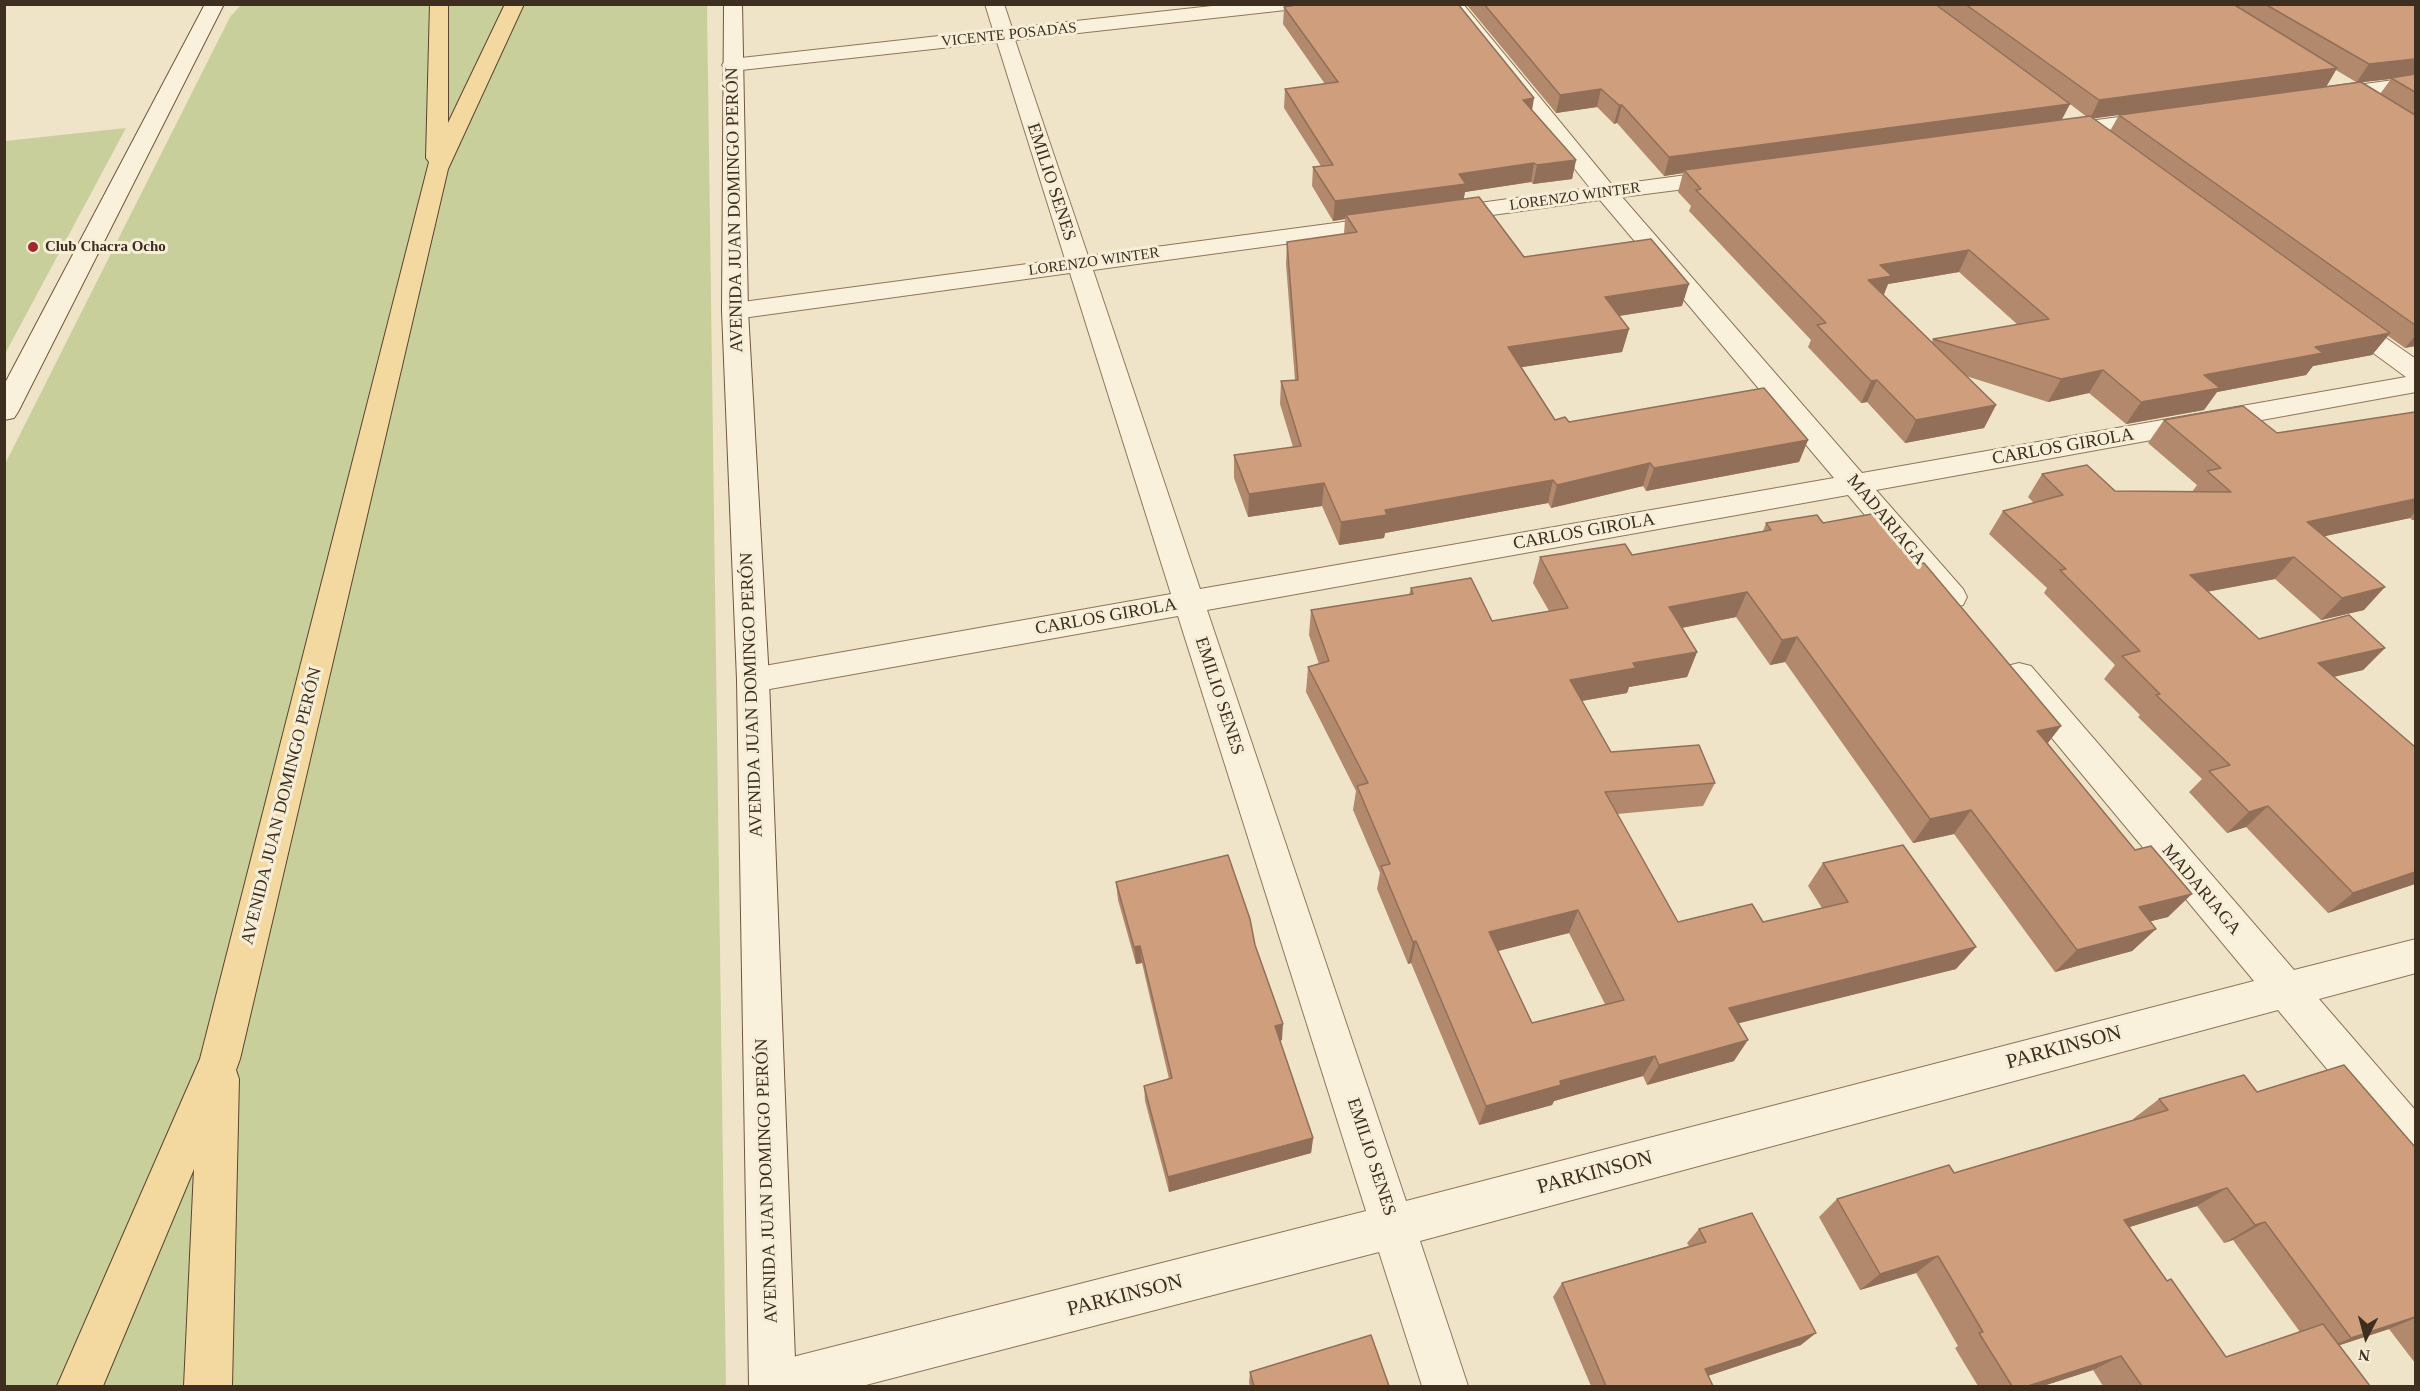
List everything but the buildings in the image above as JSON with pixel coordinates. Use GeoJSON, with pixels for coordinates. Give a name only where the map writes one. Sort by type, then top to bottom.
{"type":"FeatureCollection","features":[{"type":"Feature","properties":{"kind":"main road","name":"AVENIDA JUAN DOMINGO PERÓN"},"geometry":{"type":"LineString","coordinates":[[437,169],[439,4]]}},
{"type":"Feature","properties":{"kind":"main road","name":"AVENIDA JUAN DOMINGO PERÓN"},"geometry":{"type":"LineString","coordinates":[[80,1386],[220,1059],[437,169],[515,4]]}},
{"type":"Feature","properties":{"kind":"main road","name":"AVENIDA JUAN DOMINGO PERÓN"},"geometry":{"type":"LineString","coordinates":[[208,1386],[220,1059]]}},
{"type":"Feature","properties":{"kind":"street"},"geometry":{"type":"LineString","coordinates":[[7,402],[215,4]]}},
{"type":"Feature","properties":{"kind":"street","name":"AVENIDA JUAN DOMINGO PERÓN"},"geometry":{"type":"LineString","coordinates":[[733,4],[735,312],[753,680],[773,1386]]}},
{"type":"Feature","properties":{"kind":"street","name":"EMILIO SENES"},"geometry":{"type":"LineString","coordinates":[[994,4],[1445,1386]]}},
{"type":"Feature","properties":{"kind":"street","name":"VICENTE POSADAS"},"geometry":{"type":"LineString","coordinates":[[732,65],[1286,4]]}},
{"type":"Feature","properties":{"kind":"street","name":"MADARIAGA"},"geometry":{"type":"LineString","coordinates":[[1453,4],[1606,193],[1971,619]]}},
{"type":"Feature","properties":{"kind":"street"},"geometry":{"type":"LineString","coordinates":[[2323,74],[2379,108]]}},
{"type":"Feature","properties":{"kind":"street"},"geometry":{"type":"LineString","coordinates":[[2305,98],[2415,83]]}},
{"type":"Feature","properties":{"kind":"street"},"geometry":{"type":"LineString","coordinates":[[2054,108],[2111,149]]}},
{"type":"Feature","properties":{"kind":"street"},"geometry":{"type":"LineString","coordinates":[[2034,135],[2176,115]]}},
{"type":"Feature","properties":{"kind":"street","name":"LORENZO WINTER"},"geometry":{"type":"LineString","coordinates":[[735,312],[1749,173]]}},
{"type":"Feature","properties":{"kind":"street"},"geometry":{"type":"LineString","coordinates":[[2330,310],[2415,372]]}},
{"type":"Feature","properties":{"kind":"street","name":"CARLOS GIROLA"},"geometry":{"type":"LineString","coordinates":[[753,680],[2415,384]]}},
{"type":"Feature","properties":{"kind":"street","name":"MADARIAGA"},"geometry":{"type":"LineString","coordinates":[[2002,655],[2415,1143]]}},
{"type":"Feature","properties":{"kind":"street","name":"PARKINSON"},"geometry":{"type":"LineString","coordinates":[[773,1386],[1393,1226],[2415,956]]}},
{"type":"Feature","properties":{"kind":"green space"},"geometry":{"type":"Polygon","coordinates":[[[241,5],[707,5],[726,1386],[5,1386],[4,466],[230,17],[241,5]]]}},
{"type":"Feature","properties":{"kind":"green space","name":"Club Chacra Ocho"},"geometry":{"type":"Polygon","coordinates":[[[126,128],[5,354],[5,141],[126,128]]]}},
{"type":"Feature","properties":{"kind":"place","name":"Club Chacra Ocho"},"geometry":{"type":"Point","coordinates":[33,247]}}]}
